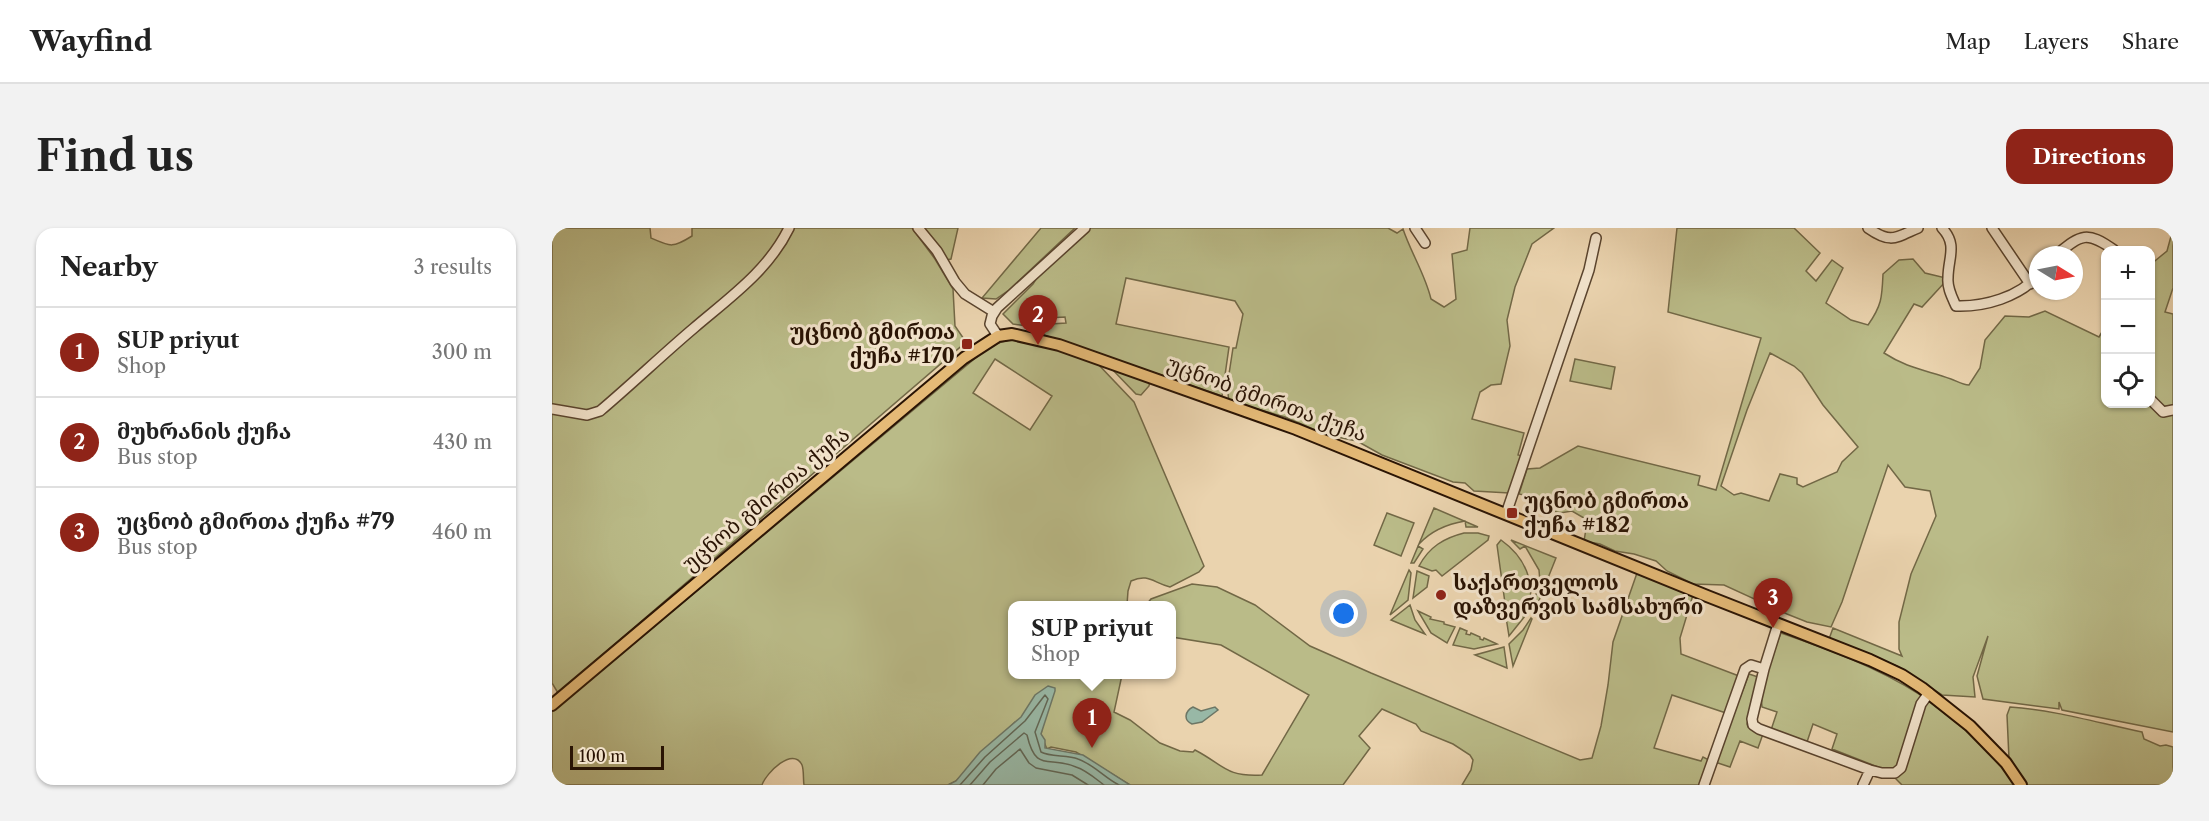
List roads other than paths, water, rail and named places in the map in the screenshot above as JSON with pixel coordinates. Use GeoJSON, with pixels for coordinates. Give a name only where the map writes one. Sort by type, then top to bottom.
{"type":"FeatureCollection","features":[{"type":"Feature","properties":{"kind":"main road","name":"უცნობ გმირთა ქუჩა"},"geometry":{"type":"LineString","coordinates":[[552,705],[933,383],[980,346],[998,336],[1012,334],[1059,345],[1296,429],[1870,660],[1902,675],[1929,693],[1988,743],[2021,785]]}},
{"type":"Feature","properties":{"kind":"street"},"geometry":{"type":"LineString","coordinates":[[552,409],[587,415],[600,411],[695,327],[728,302],[755,276],[789,228]]}},
{"type":"Feature","properties":{"kind":"street"},"geometry":{"type":"LineString","coordinates":[[918,228],[937,251],[955,282],[965,294],[994,312]]}},
{"type":"Feature","properties":{"kind":"street"},"geometry":{"type":"LineString","coordinates":[[998,336],[990,324],[994,312],[1085,228]]}},
{"type":"Feature","properties":{"kind":"street"},"geometry":{"type":"LineString","coordinates":[[1415,228],[1425,243]]}},
{"type":"Feature","properties":{"kind":"street"},"geometry":{"type":"LineString","coordinates":[[1868,228],[1881,237],[1892,239],[1918,228]]}},
{"type":"Feature","properties":{"kind":"street"},"geometry":{"type":"LineString","coordinates":[[1942,228],[1948,235],[1951,246],[1948,279],[1956,306],[1984,303],[2015,294],[2029,285]]}},
{"type":"Feature","properties":{"kind":"street"},"geometry":{"type":"LineString","coordinates":[[1992,228],[2029,283]]}},
{"type":"Feature","properties":{"kind":"street"},"geometry":{"type":"LineString","coordinates":[[2065,246],[2077,233],[2091,237],[2107,246]]}},
{"type":"Feature","properties":{"kind":"street"},"geometry":{"type":"LineString","coordinates":[[1506,514],[1590,270],[1596,237]]}},
{"type":"Feature","properties":{"kind":"street"},"geometry":{"type":"LineString","coordinates":[[2155,403],[2163,412],[2173,410]]}},
{"type":"Feature","properties":{"kind":"street"},"geometry":{"type":"LineString","coordinates":[[1778,624],[1752,719],[1755,727],[1870,770],[1882,773],[1898,771],[1921,704],[1929,693]]}},
{"type":"Feature","properties":{"kind":"street"},"geometry":{"type":"LineString","coordinates":[[1704,785],[1745,669],[1751,665],[1764,669]]}},
{"type":"Feature","properties":{"kind":"street"},"geometry":{"type":"LineString","coordinates":[[1863,785],[1870,770]]}},
{"type":"Feature","properties":{"kind":"water"},"geometry":{"type":"Polygon","coordinates":[[[1048,686],[1055,688],[1055,691],[1041,734],[1045,740],[1045,748],[1083,755],[1130,785],[948,785],[956,781],[980,752],[1021,717],[1035,695],[1048,686]]]}},
{"type":"Feature","properties":{"kind":"water"},"geometry":{"type":"Polygon","coordinates":[[[1193,707],[1201,711],[1215,707],[1218,710],[1202,722],[1192,724],[1186,716],[1193,707]]]}},
{"type":"Feature","properties":{"kind":"place","name":"უცნობ გმირთა ქუჩა #170"},"geometry":{"type":"Point","coordinates":[967,344]}},
{"type":"Feature","properties":{"kind":"place","name":"მუხრანის ქუჩა"},"geometry":{"type":"Point","coordinates":[1038,345]}},
{"type":"Feature","properties":{"kind":"place","name":"უცნობ გმირთა ქუჩა #182"},"geometry":{"type":"Point","coordinates":[1512,513]}},
{"type":"Feature","properties":{"kind":"place","name":"საქართველოს დაზვერვის სამსახური"},"geometry":{"type":"Point","coordinates":[1441,595]}},
{"type":"Feature","properties":{"kind":"place","name":"უცნობ გმირთა ქუჩა #79"},"geometry":{"type":"Point","coordinates":[1773,628]}},
{"type":"Feature","properties":{"kind":"place","name":"SUP priyut"},"geometry":{"type":"Point","coordinates":[1092,748]}}]}
